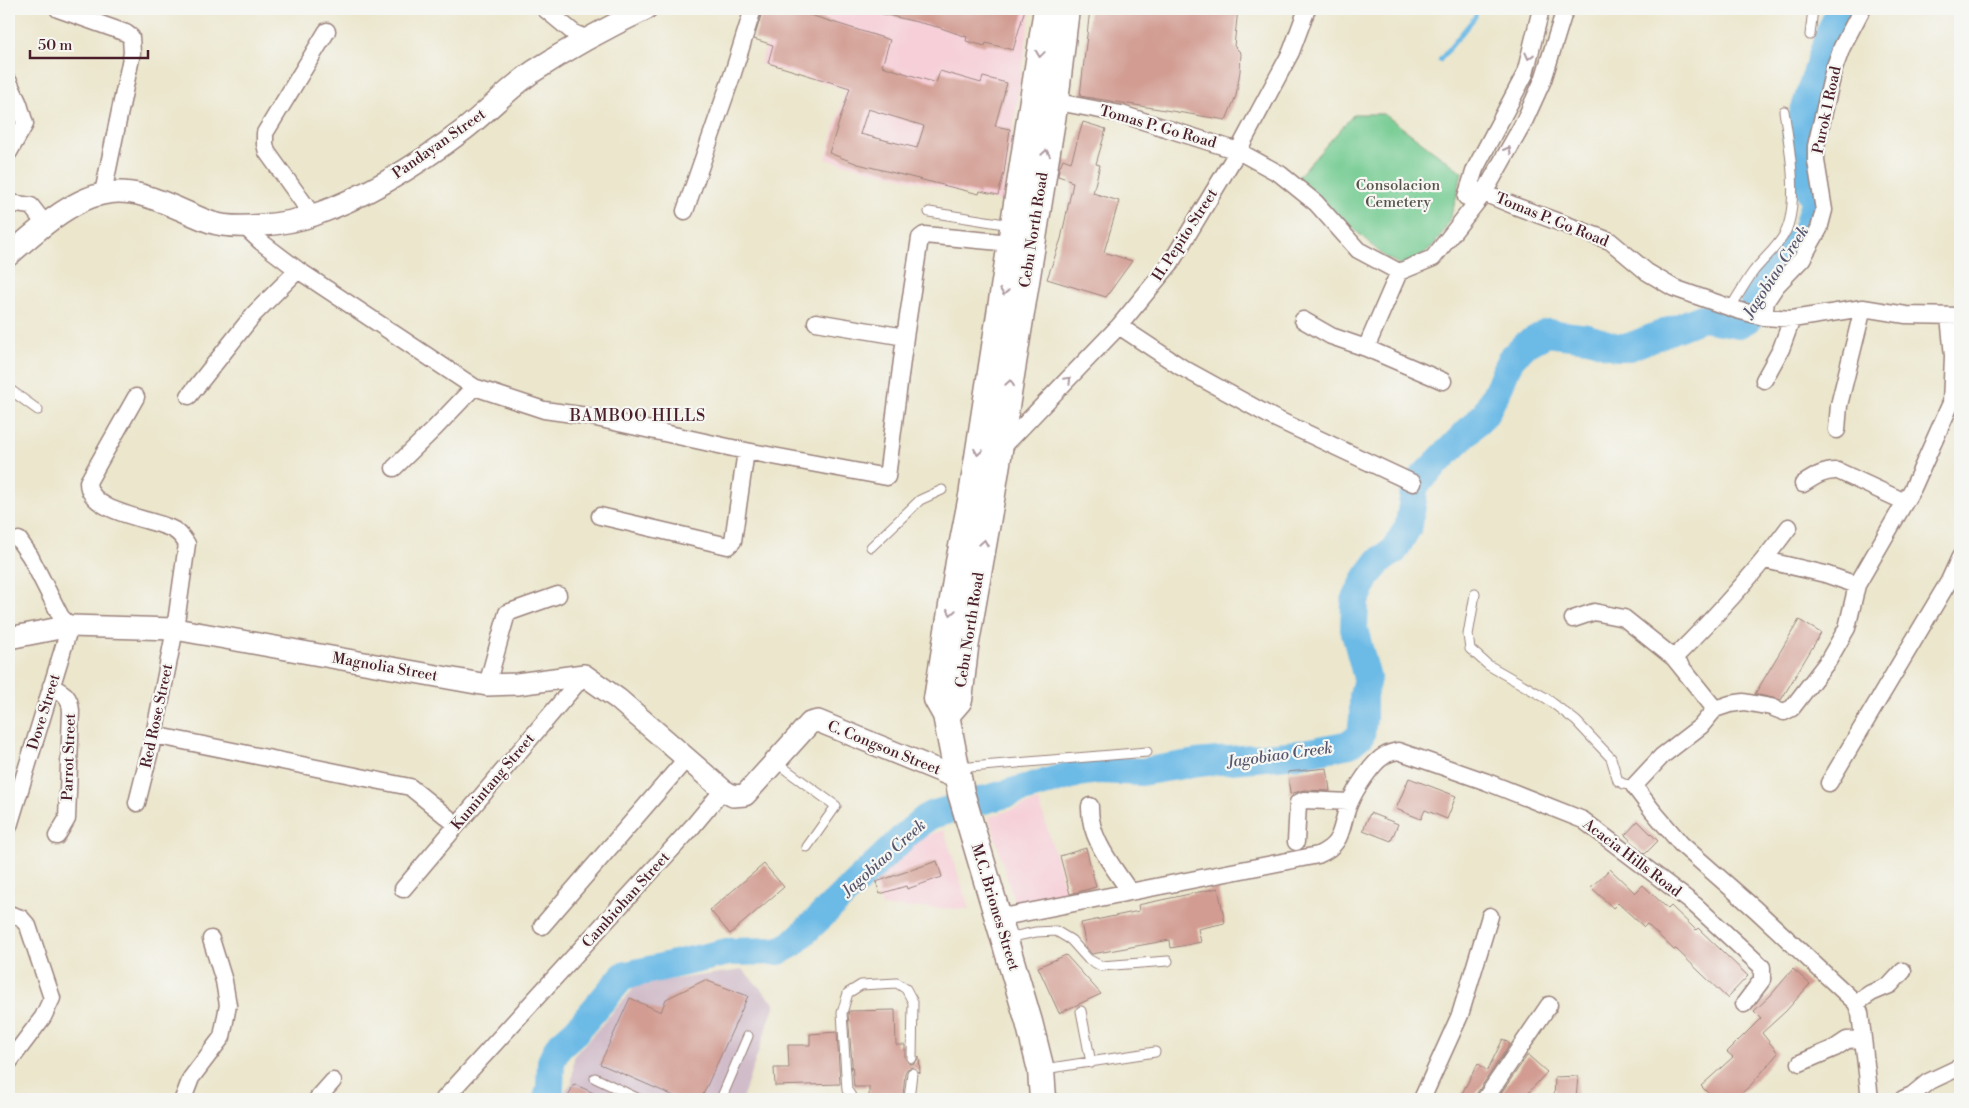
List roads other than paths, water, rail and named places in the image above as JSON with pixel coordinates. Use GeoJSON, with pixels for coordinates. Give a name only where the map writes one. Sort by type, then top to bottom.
{"type":"FeatureCollection","features":[{"type":"Feature","properties":{"kind":"main road","name":"Cebu North Road"},"geometry":{"type":"LineString","coordinates":[[1047,9],[1044,100],[998,453],[965,648],[959,700],[946,715],[937,699],[959,562],[972,496],[1013,234],[1044,100],[1066,9]]}},
{"type":"Feature","properties":{"kind":"main road","name":"M.C. Briones Street"},"geometry":{"type":"LineString","coordinates":[[946,715],[960,789],[1029,1022],[1041,1070],[1044,1099]]}},
{"type":"Feature","properties":{"kind":"street"},"geometry":{"type":"LineString","coordinates":[[58,9],[126,33],[131,37],[132,53],[103,194]]}},
{"type":"Feature","properties":{"kind":"street"},"geometry":{"type":"LineString","coordinates":[[545,9],[574,33],[588,39]]}},
{"type":"Feature","properties":{"kind":"street","name":"Pandayan Street"},"geometry":{"type":"LineString","coordinates":[[9,255],[45,224],[72,206],[103,194],[131,193],[176,206],[212,223],[245,227],[313,216],[367,192],[419,162],[465,129],[534,72],[623,15],[646,9]]}},
{"type":"Feature","properties":{"kind":"street"},"geometry":{"type":"LineString","coordinates":[[685,211],[728,91],[753,9]]}},
{"type":"Feature","properties":{"kind":"street","name":"H. Pepito Street"},"geometry":{"type":"LineString","coordinates":[[998,453],[1119,326],[1170,264],[1238,151],[1291,52],[1307,9]]}},
{"type":"Feature","properties":{"kind":"street","name":"Tomas P. Go Road"},"geometry":{"type":"LineString","coordinates":[[1476,190],[1476,169],[1525,74],[1542,9]]}},
{"type":"Feature","properties":{"kind":"street","name":"Tomas P. Go Road"},"geometry":{"type":"LineString","coordinates":[[1044,100],[1121,114],[1238,151],[1280,174],[1316,203],[1358,250],[1399,272],[1433,258],[1460,224],[1476,190],[1523,124],[1543,80],[1565,9]]}},
{"type":"Feature","properties":{"kind":"street","name":"Purok 1 Road"},"geometry":{"type":"LineString","coordinates":[[1761,316],[1766,301],[1776,286],[1802,259],[1819,229],[1824,210],[1816,161],[1816,146],[1834,69],[1842,47],[1862,9]]}},
{"type":"Feature","properties":{"kind":"street"},"geometry":{"type":"LineString","coordinates":[[313,216],[267,152],[265,133],[327,31]]}},
{"type":"Feature","properties":{"kind":"street"},"geometry":{"type":"LineString","coordinates":[[9,82],[19,104],[25,124],[9,152]]}},
{"type":"Feature","properties":{"kind":"street","name":"Tomas P. Go Road"},"geometry":{"type":"LineString","coordinates":[[1476,190],[1610,241],[1647,272],[1674,288],[1734,309],[1761,316],[1792,319],[1863,308],[1906,315],[1955,316]]}},
{"type":"Feature","properties":{"kind":"street"},"geometry":{"type":"LineString","coordinates":[[9,203],[31,206],[45,224]]}},
{"type":"Feature","properties":{"kind":"street"},"geometry":{"type":"LineString","coordinates":[[245,227],[261,242],[298,270],[474,387],[544,410],[597,418],[746,450],[887,477],[920,238],[924,235],[1013,234]]}},
{"type":"Feature","properties":{"kind":"street"},"geometry":{"type":"LineString","coordinates":[[189,396],[254,314],[298,270]]}},
{"type":"Feature","properties":{"kind":"street"},"geometry":{"type":"LineString","coordinates":[[1366,348],[1399,272]]}},
{"type":"Feature","properties":{"kind":"street"},"geometry":{"type":"LineString","coordinates":[[1837,430],[1840,405],[1863,308]]}},
{"type":"Feature","properties":{"kind":"street"},"geometry":{"type":"LineString","coordinates":[[1870,1099],[1856,1003],[1755,909],[1681,844],[1634,786],[1662,756],[1701,726],[1715,709],[1744,702],[1771,707],[1784,712],[1792,708],[1828,661],[1847,628],[1857,585],[1905,502],[1951,403],[1955,316]]}},
{"type":"Feature","properties":{"kind":"street"},"geometry":{"type":"LineString","coordinates":[[1764,380],[1781,349],[1792,319]]}},
{"type":"Feature","properties":{"kind":"street"},"geometry":{"type":"LineString","coordinates":[[1303,320],[1331,336],[1366,348],[1443,381]]}},
{"type":"Feature","properties":{"kind":"street"},"geometry":{"type":"LineString","coordinates":[[816,322],[905,337]]}},
{"type":"Feature","properties":{"kind":"street"},"geometry":{"type":"LineString","coordinates":[[1119,326],[1181,367],[1272,416],[1413,483]]}},
{"type":"Feature","properties":{"kind":"street"},"geometry":{"type":"LineString","coordinates":[[394,468],[474,387]]}},
{"type":"Feature","properties":{"kind":"street","name":"Red Rose Street"},"geometry":{"type":"LineString","coordinates":[[136,397],[88,482],[88,490],[94,499],[120,512],[173,529],[182,536],[187,544],[175,629],[154,735],[137,803]]}},
{"type":"Feature","properties":{"kind":"street"},"geometry":{"type":"LineString","coordinates":[[600,516],[728,546],[733,541],[746,450]]}},
{"type":"Feature","properties":{"kind":"street"},"geometry":{"type":"LineString","coordinates":[[1803,484],[1828,470],[1838,471],[1905,502]]}},
{"type":"Feature","properties":{"kind":"street"},"geometry":{"type":"LineString","coordinates":[[1674,658],[1719,612],[1765,560],[1789,527]]}},
{"type":"Feature","properties":{"kind":"street"},"geometry":{"type":"LineString","coordinates":[[19,540],[30,556],[58,613],[70,626]]}},
{"type":"Feature","properties":{"kind":"street"},"geometry":{"type":"LineString","coordinates":[[1829,782],[1949,581],[1960,557]]}},
{"type":"Feature","properties":{"kind":"street"},"geometry":{"type":"LineString","coordinates":[[1765,560],[1825,574],[1857,585]]}},
{"type":"Feature","properties":{"kind":"street"},"geometry":{"type":"LineString","coordinates":[[487,685],[507,613],[558,595]]}},
{"type":"Feature","properties":{"kind":"street"},"geometry":{"type":"LineString","coordinates":[[1573,619],[1594,612],[1624,618],[1674,658],[1715,709]]}},
{"type":"Feature","properties":{"kind":"street","name":"Magnolia Street"},"geometry":{"type":"LineString","coordinates":[[9,638],[70,626],[175,629],[487,685],[517,684],[584,675]]}},
{"type":"Feature","properties":{"kind":"street","name":"Dove Street"},"geometry":{"type":"LineString","coordinates":[[9,826],[70,626]]}},
{"type":"Feature","properties":{"kind":"street"},"geometry":{"type":"LineString","coordinates":[[584,675],[618,699],[723,790],[734,796],[745,795],[774,761]]}},
{"type":"Feature","properties":{"kind":"street","name":"Kumintang Street"},"geometry":{"type":"LineString","coordinates":[[403,889],[584,675]]}},
{"type":"Feature","properties":{"kind":"street","name":"Parrot Street"},"geometry":{"type":"LineString","coordinates":[[52,686],[66,694],[72,711],[67,819],[57,836]]}},
{"type":"Feature","properties":{"kind":"street","name":"C. Congson Street"},"geometry":{"type":"LineString","coordinates":[[774,761],[810,723],[818,721],[960,789]]}},
{"type":"Feature","properties":{"kind":"street"},"geometry":{"type":"LineString","coordinates":[[154,735],[410,787],[457,825]]}},
{"type":"Feature","properties":{"kind":"street","name":"Acacia Hills Road"},"geometry":{"type":"LineString","coordinates":[[1350,802],[1374,765],[1384,755],[1398,751],[1487,782],[1582,820],[1695,905],[1762,967],[1762,980],[1744,1004]]}},
{"type":"Feature","properties":{"kind":"street"},"geometry":{"type":"LineString","coordinates":[[542,926],[686,758]]}},
{"type":"Feature","properties":{"kind":"street","name":"Cambiohan Street"},"geometry":{"type":"LineString","coordinates":[[444,1099],[693,826],[723,790]]}},
{"type":"Feature","properties":{"kind":"street"},"geometry":{"type":"LineString","coordinates":[[1001,928],[1130,892],[1318,855],[1330,850],[1339,838],[1350,802],[1304,800],[1298,803],[1296,842]]}},
{"type":"Feature","properties":{"kind":"street"},"geometry":{"type":"LineString","coordinates":[[1090,806],[1093,832],[1130,892]]}},
{"type":"Feature","properties":{"kind":"street"},"geometry":{"type":"LineString","coordinates":[[9,914],[21,918],[28,926],[52,998],[43,1017],[9,1062]]}},
{"type":"Feature","properties":{"kind":"street"},"geometry":{"type":"LineString","coordinates":[[1422,1099],[1460,1015],[1490,916]]}},
{"type":"Feature","properties":{"kind":"street"},"geometry":{"type":"LineString","coordinates":[[182,1099],[191,1078],[222,1038],[224,1029],[228,1005],[224,981],[211,939]]}},
{"type":"Feature","properties":{"kind":"street"},"geometry":{"type":"LineString","coordinates":[[1856,1003],[1871,993],[1890,985],[1903,971]]}},
{"type":"Feature","properties":{"kind":"street"},"geometry":{"type":"LineString","coordinates":[[1485,1099],[1549,1005]]}},
{"type":"Feature","properties":{"kind":"street"},"geometry":{"type":"LineString","coordinates":[[1800,1063],[1835,1048],[1847,1040],[1862,1039]]}},
{"type":"Feature","properties":{"kind":"street"},"geometry":{"type":"LineString","coordinates":[[1903,1099],[1912,1096],[1928,1082],[1960,1066]]}},
{"type":"Feature","properties":{"kind":"street"},"geometry":{"type":"LineString","coordinates":[[317,1099],[333,1081]]}},
{"type":"Feature","properties":{"kind":"lane"},"geometry":{"type":"LineString","coordinates":[[1810,35],[1813,9]]}},
{"type":"Feature","properties":{"kind":"lane"},"geometry":{"type":"LineString","coordinates":[[1734,309],[1753,272],[1785,233],[1788,223],[1792,201],[1793,174],[1784,111]]}},
{"type":"Feature","properties":{"kind":"lane"},"geometry":{"type":"LineString","coordinates":[[929,212],[1013,234]]}},
{"type":"Feature","properties":{"kind":"lane"},"geometry":{"type":"LineString","coordinates":[[9,389],[38,410]]}},
{"type":"Feature","properties":{"kind":"lane"},"geometry":{"type":"LineString","coordinates":[[871,547],[920,500],[942,490]]}},
{"type":"Feature","properties":{"kind":"lane"},"geometry":{"type":"LineString","coordinates":[[1475,594],[1468,635],[1470,649],[1488,665],[1546,698],[1576,721],[1611,758],[1618,781],[1634,786]]}},
{"type":"Feature","properties":{"kind":"lane"},"geometry":{"type":"LineString","coordinates":[[960,789],[1147,752]]}},
{"type":"Feature","properties":{"kind":"lane"},"geometry":{"type":"LineString","coordinates":[[774,761],[836,806],[807,847]]}},
{"type":"Feature","properties":{"kind":"lane"},"geometry":{"type":"LineString","coordinates":[[1001,928],[1036,932],[1056,931],[1071,940],[1088,959],[1101,966],[1168,961]]}},
{"type":"Feature","properties":{"kind":"lane"},"geometry":{"type":"LineString","coordinates":[[854,1099],[847,1090],[842,1013],[848,993],[861,985],[897,983],[906,989],[913,1002],[912,1058]]}},
{"type":"Feature","properties":{"kind":"lane"},"geometry":{"type":"LineString","coordinates":[[1081,1011],[1091,1063]]}},
{"type":"Feature","properties":{"kind":"lane"},"geometry":{"type":"LineString","coordinates":[[721,1099],[748,1036]]}},
{"type":"Feature","properties":{"kind":"lane"},"geometry":{"type":"LineString","coordinates":[[1041,1070],[1155,1052]]}},
{"type":"Feature","properties":{"kind":"lane"},"geometry":{"type":"LineString","coordinates":[[909,1099],[912,1073]]}},
{"type":"Feature","properties":{"kind":"lane"},"geometry":{"type":"LineString","coordinates":[[594,1078],[639,1099]]}},
{"type":"Feature","properties":{"kind":"waterway"},"geometry":{"type":"LineString","coordinates":[[1440,60],[1475,17],[1477,9]]}},
{"type":"Feature","properties":{"kind":"waterway","name":"Jagobiao Creek"},"geometry":{"type":"LineString","coordinates":[[547,1099],[550,1088],[551,1062],[558,1047],[576,1031],[623,976],[728,952],[779,951],[792,944],[908,833],[931,815],[1079,773],[1099,770],[1141,772],[1196,763],[1299,754],[1350,744],[1361,735],[1363,696],[1367,678],[1354,629],[1355,601],[1367,577],[1379,561],[1394,551],[1409,525],[1415,485],[1485,414],[1510,360],[1525,345],[1547,333],[1588,338],[1617,347],[1629,347],[1702,318],[1739,324],[1750,318],[1758,293],[1807,228],[1814,202],[1806,181],[1796,136],[1829,34],[1841,9]]}},
{"type":"Feature","properties":{"kind":"district","name":"BAMBOO HILLS"},"geometry":{"type":"Point","coordinates":[638,416]}},
{"type":"Feature","properties":{"kind":"park label","name":"Consolacion Cemetery"},"geometry":{"type":"Point","coordinates":[1398,194]}}]}
